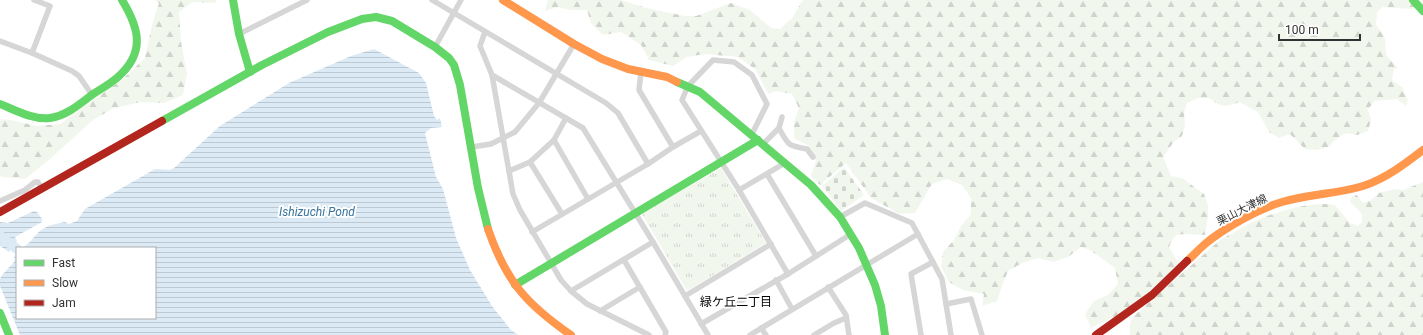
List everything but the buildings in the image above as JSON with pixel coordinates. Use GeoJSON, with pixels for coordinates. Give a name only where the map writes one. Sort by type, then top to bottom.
{"type":"FeatureCollection","features":[{"type":"Feature","properties":{"kind":"main road"},"geometry":{"type":"LineString","coordinates":[[0,104],[37,118],[51,118],[68,111],[92,96],[120,75],[132,61],[135,53],[137,34],[135,24],[122,0]]}},
{"type":"Feature","properties":{"kind":"main road"},"geometry":{"type":"LineString","coordinates":[[504,0],[590,53],[614,64],[668,77],[688,86],[706,97],[758,139],[811,185],[840,217],[859,248],[875,285],[885,335]]}},
{"type":"Feature","properties":{"kind":"main road"},"geometry":{"type":"LineString","coordinates":[[1413,0],[1423,11]]}},
{"type":"Feature","properties":{"kind":"main road"},"geometry":{"type":"LineString","coordinates":[[235,1],[239,34],[250,72]]}},
{"type":"Feature","properties":{"kind":"main road"},"geometry":{"type":"LineString","coordinates":[[0,212],[250,72],[328,32],[362,19],[384,18],[392,21],[435,47],[449,58],[458,75],[488,230],[500,260],[515,285],[533,306],[553,323],[572,335]]}},
{"type":"Feature","properties":{"kind":"main road"},"geometry":{"type":"LineString","coordinates":[[515,285],[758,139]]}},
{"type":"Feature","properties":{"kind":"main road","name":"栗山大津線"},"geometry":{"type":"LineString","coordinates":[[1096,335],[1152,295],[1206,244],[1228,228],[1262,210],[1282,202],[1363,186],[1383,177],[1403,165],[1423,150]]}},
{"type":"Feature","properties":{"kind":"main road"},"geometry":{"type":"LineString","coordinates":[[0,312],[9,335]]}},
{"type":"Feature","properties":{"kind":"street"},"geometry":{"type":"LineString","coordinates":[[32,53],[50,6],[34,0]]}},
{"type":"Feature","properties":{"kind":"street"},"geometry":{"type":"LineString","coordinates":[[239,34],[307,0]]}},
{"type":"Feature","properties":{"kind":"street"},"geometry":{"type":"LineString","coordinates":[[432,0],[612,107],[624,123],[648,164]]}},
{"type":"Feature","properties":{"kind":"street"},"geometry":{"type":"LineString","coordinates":[[435,47],[461,0]]}},
{"type":"Feature","properties":{"kind":"street"},"geometry":{"type":"LineString","coordinates":[[485,32],[480,46],[492,75],[513,194],[520,210],[561,280],[571,291],[600,312],[649,335]]}},
{"type":"Feature","properties":{"kind":"street"},"geometry":{"type":"LineString","coordinates":[[0,41],[32,53],[72,71],[79,76],[92,96]]}},
{"type":"Feature","properties":{"kind":"street"},"geometry":{"type":"LineString","coordinates":[[472,147],[491,144],[515,132],[539,103],[574,44]]}},
{"type":"Feature","properties":{"kind":"street"},"geometry":{"type":"LineString","coordinates":[[758,139],[767,104],[752,75],[734,62],[713,60],[688,86],[682,100],[739,190],[788,274]]}},
{"type":"Feature","properties":{"kind":"street"},"geometry":{"type":"LineString","coordinates":[[641,71],[639,90],[672,147]]}},
{"type":"Feature","properties":{"kind":"street"},"geometry":{"type":"LineString","coordinates":[[492,75],[583,128],[708,335]]}},
{"type":"Feature","properties":{"kind":"street"},"geometry":{"type":"LineString","coordinates":[[782,117],[779,128],[787,142],[792,147],[807,149],[813,157]]}},
{"type":"Feature","properties":{"kind":"street"},"geometry":{"type":"LineString","coordinates":[[509,171],[530,162],[554,140],[566,118]]}},
{"type":"Feature","properties":{"kind":"street"},"geometry":{"type":"LineString","coordinates":[[758,139],[779,128]]}},
{"type":"Feature","properties":{"kind":"street"},"geometry":{"type":"LineString","coordinates":[[532,232],[648,164],[672,147],[702,131]]}},
{"type":"Feature","properties":{"kind":"street"},"geometry":{"type":"LineString","coordinates":[[554,140],[588,199]]}},
{"type":"Feature","properties":{"kind":"street"},"geometry":{"type":"LineString","coordinates":[[530,162],[562,214]]}},
{"type":"Feature","properties":{"kind":"street"},"geometry":{"type":"LineString","coordinates":[[739,190],[785,163]]}},
{"type":"Feature","properties":{"kind":"street"},"geometry":{"type":"LineString","coordinates":[[767,174],[816,256]]}},
{"type":"Feature","properties":{"kind":"street"},"geometry":{"type":"LineString","coordinates":[[0,201],[25,190],[36,182],[38,182],[42,189]]}},
{"type":"Feature","properties":{"kind":"street"},"geometry":{"type":"LineString","coordinates":[[840,217],[864,203],[912,223],[942,279],[951,335]]}},
{"type":"Feature","properties":{"kind":"street"},"geometry":{"type":"LineString","coordinates":[[701,324],[788,274],[851,234]]}},
{"type":"Feature","properties":{"kind":"street"},"geometry":{"type":"LineString","coordinates":[[750,335],[918,234]]}},
{"type":"Feature","properties":{"kind":"street"},"geometry":{"type":"LineString","coordinates":[[571,291],[653,242]]}},
{"type":"Feature","properties":{"kind":"street"},"geometry":{"type":"LineString","coordinates":[[685,296],[771,244]]}},
{"type":"Feature","properties":{"kind":"street"},"geometry":{"type":"LineString","coordinates":[[624,260],[666,332],[665,335]]}},
{"type":"Feature","properties":{"kind":"street"},"geometry":{"type":"LineString","coordinates":[[921,335],[910,274],[933,262]]}},
{"type":"Feature","properties":{"kind":"street"},"geometry":{"type":"LineString","coordinates":[[776,280],[792,309]]}},
{"type":"Feature","properties":{"kind":"street"},"geometry":{"type":"LineString","coordinates":[[600,312],[640,287]]}},
{"type":"Feature","properties":{"kind":"street"},"geometry":{"type":"LineString","coordinates":[[828,287],[844,312],[849,335]]}},
{"type":"Feature","properties":{"kind":"street"},"geometry":{"type":"LineString","coordinates":[[946,304],[971,299],[982,335]]}},
{"type":"Feature","properties":{"kind":"street"},"geometry":{"type":"LineString","coordinates":[[814,335],[834,323],[846,318]]}},
{"type":"Feature","properties":{"kind":"street"},"geometry":{"type":"LineString","coordinates":[[761,328],[766,335]]}},
{"type":"Feature","properties":{"kind":"green space"},"geometry":{"type":"Polygon","coordinates":[[[154,0],[217,0],[215,3],[192,2],[179,12],[181,42],[187,74],[183,95],[164,103],[141,102],[114,108],[93,120],[50,159],[25,179],[2,177],[0,175],[0,119],[37,126],[60,124],[123,79],[145,58],[152,25],[159,3],[154,0]]]}},
{"type":"Feature","properties":{"kind":"green space"},"geometry":{"type":"Polygon","coordinates":[[[548,0],[621,0],[646,8],[685,16],[696,16],[731,3],[750,10],[771,28],[780,29],[792,18],[803,0],[1423,0],[1423,5],[1411,9],[1383,7],[1377,12],[1376,25],[1385,39],[1386,55],[1398,68],[1394,69],[1392,80],[1402,87],[1408,100],[1406,106],[1397,99],[1374,101],[1368,110],[1371,120],[1368,131],[1357,135],[1346,133],[1336,139],[1328,147],[1316,150],[1305,149],[1290,134],[1279,138],[1269,132],[1258,112],[1239,102],[1223,106],[1209,98],[1198,98],[1187,103],[1184,113],[1185,125],[1182,136],[1173,143],[1163,157],[1171,176],[1182,178],[1204,194],[1208,205],[1205,235],[1176,235],[1169,247],[1179,264],[1148,294],[1116,316],[1091,328],[1085,314],[1094,301],[1108,295],[1118,284],[1115,268],[1090,250],[1081,247],[1068,257],[1053,262],[1038,258],[1022,263],[1008,271],[997,301],[982,306],[984,294],[963,290],[949,282],[941,267],[943,252],[954,240],[961,226],[971,214],[971,198],[962,185],[947,179],[932,184],[915,213],[900,214],[871,198],[846,163],[820,185],[811,176],[816,161],[809,146],[794,138],[794,122],[799,108],[792,94],[776,91],[768,94],[756,70],[738,57],[705,54],[687,57],[673,66],[649,60],[641,45],[621,32],[603,35],[591,23],[587,10],[570,10],[558,7],[545,11],[548,0]]]}},
{"type":"Feature","properties":{"kind":"green space"},"geometry":{"type":"Polygon","coordinates":[[[844,167],[864,195],[841,211],[822,186],[844,167]]]}},
{"type":"Feature","properties":{"kind":"green space"},"geometry":{"type":"Polygon","coordinates":[[[721,168],[766,243],[687,291],[642,214],[721,168]]]}},
{"type":"Feature","properties":{"kind":"green space"},"geometry":{"type":"Polygon","coordinates":[[[1423,182],[1423,335],[1130,335],[1130,322],[1135,315],[1220,240],[1245,226],[1291,208],[1325,204],[1335,205],[1350,223],[1358,226],[1362,222],[1362,214],[1350,202],[1352,196],[1357,195],[1363,203],[1371,200],[1379,193],[1395,189],[1403,190],[1423,182]]]}},
{"type":"Feature","properties":{"kind":"water","name":"Ishizuchi Pond"},"geometry":{"type":"Polygon","coordinates":[[[374,49],[419,73],[426,83],[434,116],[437,120],[440,118],[442,127],[431,128],[425,133],[436,177],[443,189],[456,238],[470,270],[492,306],[511,330],[518,335],[20,335],[0,286],[0,279],[14,262],[14,256],[16,253],[16,319],[156,319],[156,247],[23,247],[43,229],[49,226],[65,222],[69,224],[77,221],[85,209],[155,169],[170,170],[174,168],[220,126],[289,83],[351,56],[374,49]]]}},
{"type":"Feature","properties":{"kind":"water"},"geometry":{"type":"Polygon","coordinates":[[[34,211],[37,212],[42,219],[42,222],[15,237],[17,241],[9,252],[0,246],[0,222],[8,223],[34,211]]]}},
{"type":"Feature","properties":{"kind":"waterway"},"geometry":{"type":"LineString","coordinates":[[0,236],[16,248]]}},
{"type":"Feature","properties":{"kind":"traffic: fast"},"geometry":{"type":"LineString","coordinates":[[0,104],[37,118],[56,117],[73,109],[118,77],[127,68],[133,58],[137,40],[136,30],[128,10],[122,0]]}},
{"type":"Feature","properties":{"kind":"traffic: fast"},"geometry":{"type":"LineString","coordinates":[[233,0],[239,34],[250,72]]}},
{"type":"Feature","properties":{"kind":"traffic: fast"},"geometry":{"type":"LineString","coordinates":[[1413,0],[1423,11]]}},
{"type":"Feature","properties":{"kind":"traffic: fast"},"geometry":{"type":"LineString","coordinates":[[162,121],[262,65],[328,32],[362,19],[376,17],[392,21],[435,47],[449,58],[454,65],[460,85],[478,188],[488,229]]}},
{"type":"Feature","properties":{"kind":"traffic: fast"},"geometry":{"type":"LineString","coordinates":[[677,82],[700,92],[811,185],[840,217],[859,248],[875,285],[881,306],[885,335]]}},
{"type":"Feature","properties":{"kind":"traffic: fast"},"geometry":{"type":"LineString","coordinates":[[515,285],[758,140]]}},
{"type":"Feature","properties":{"kind":"traffic: fast"},"geometry":{"type":"LineString","coordinates":[[0,313],[9,335]]}},
{"type":"Feature","properties":{"kind":"traffic: slow"},"geometry":{"type":"LineString","coordinates":[[503,0],[574,44],[602,59],[628,69],[667,77],[677,82]]}},
{"type":"Feature","properties":{"kind":"traffic: slow"},"geometry":{"type":"LineString","coordinates":[[1187,261],[1202,246],[1213,238],[1252,214],[1292,199],[1343,191],[1363,186],[1394,171],[1423,150]]}},
{"type":"Feature","properties":{"kind":"traffic: slow"},"geometry":{"type":"LineString","coordinates":[[488,229],[502,263],[519,290],[542,313],[571,335]]}},
{"type":"Feature","properties":{"kind":"traffic: jam"},"geometry":{"type":"LineString","coordinates":[[0,212],[162,121]]}},
{"type":"Feature","properties":{"kind":"traffic: jam"},"geometry":{"type":"LineString","coordinates":[[1096,335],[1152,295],[1187,261]]}},
{"type":"Feature","properties":{"kind":"district","name":"緑ケ丘二丁目"},"geometry":{"type":"Point","coordinates":[736,302]}}]}
